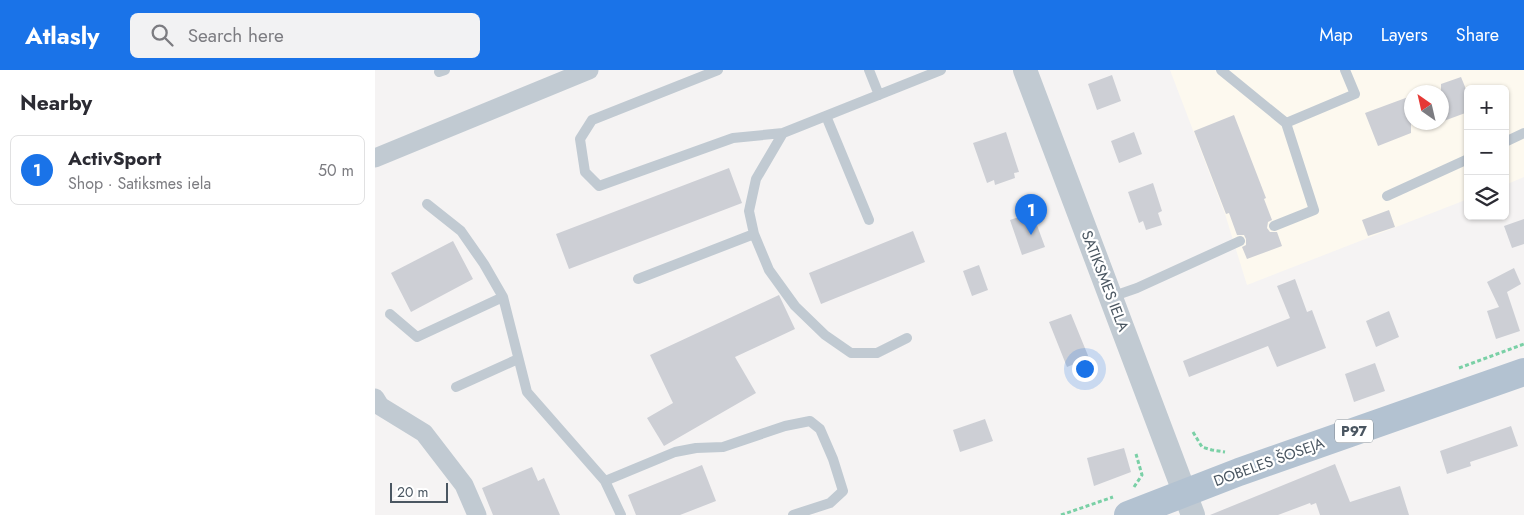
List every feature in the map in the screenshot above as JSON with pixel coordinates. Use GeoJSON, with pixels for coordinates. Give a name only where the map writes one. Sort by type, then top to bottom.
{"type":"FeatureCollection","features":[{"type":"Feature","properties":{"kind":"main road","name":"DOBELES ŠOSEJA"},"geometry":{"type":"LineString","coordinates":[[1124,501],[1189,504],[1239,472],[1524,372]]}},
{"type":"Feature","properties":{"kind":"street"},"geometry":{"type":"LineString","coordinates":[[375,158],[589,70]]}},
{"type":"Feature","properties":{"kind":"street","name":"SATIKSMES IELA"},"geometry":{"type":"LineString","coordinates":[[1025,70],[1189,504]]}},
{"type":"Feature","properties":{"kind":"street"},"geometry":{"type":"LineString","coordinates":[[375,398],[380,406],[424,433],[464,485],[477,515]]}},
{"type":"Feature","properties":{"kind":"lane"},"geometry":{"type":"LineString","coordinates":[[718,70],[591,120],[579,139],[585,172],[599,186],[733,138],[783,133],[941,70]]}},
{"type":"Feature","properties":{"kind":"lane"},"geometry":{"type":"LineString","coordinates":[[869,70],[879,94]]}},
{"type":"Feature","properties":{"kind":"lane"},"geometry":{"type":"LineString","coordinates":[[1221,70],[1286,123],[1313,210],[1274,226]]}},
{"type":"Feature","properties":{"kind":"lane"},"geometry":{"type":"LineString","coordinates":[[1286,123],[1355,94],[1345,70]]}},
{"type":"Feature","properties":{"kind":"lane"},"geometry":{"type":"LineString","coordinates":[[826,116],[869,220]]}},
{"type":"Feature","properties":{"kind":"lane"},"geometry":{"type":"LineString","coordinates":[[783,133],[756,179],[749,211],[754,234],[769,270],[795,306],[825,335],[851,353],[877,353],[907,338]]}},
{"type":"Feature","properties":{"kind":"lane"},"geometry":{"type":"LineString","coordinates":[[1509,140],[1524,133]]}},
{"type":"Feature","properties":{"kind":"lane"},"geometry":{"type":"LineString","coordinates":[[1387,196],[1464,161]]}},
{"type":"Feature","properties":{"kind":"lane"},"geometry":{"type":"LineString","coordinates":[[427,204],[461,231],[484,264],[503,297],[527,392],[605,481],[621,515]]}},
{"type":"Feature","properties":{"kind":"lane"},"geometry":{"type":"LineString","coordinates":[[638,279],[754,234]]}},
{"type":"Feature","properties":{"kind":"lane"},"geometry":{"type":"LineString","coordinates":[[1111,297],[1137,288],[1240,241]]}},
{"type":"Feature","properties":{"kind":"lane"},"geometry":{"type":"LineString","coordinates":[[390,314],[417,337],[503,297]]}},
{"type":"Feature","properties":{"kind":"lane"},"geometry":{"type":"LineString","coordinates":[[456,387],[518,359]]}},
{"type":"Feature","properties":{"kind":"lane"},"geometry":{"type":"LineString","coordinates":[[605,481],[675,452],[696,448],[723,447],[785,426],[809,421],[820,429],[833,459],[843,491],[830,503],[793,515]]}},
{"type":"Feature","properties":{"kind":"path"},"geometry":{"type":"LineString","coordinates":[[1193,432],[1202,447],[1212,450]]}},
{"type":"Feature","properties":{"kind":"path"},"geometry":{"type":"LineString","coordinates":[[1061,515],[1124,501],[1143,475],[1136,454]]}},
{"type":"Feature","properties":{"kind":"shaded area"},"geometry":{"type":"Polygon","coordinates":[[[1170,70],[1524,70],[1524,177],[1509,183],[1509,85],[1464,85],[1464,201],[1247,285],[1225,214],[1170,70]]]}},
{"type":"Feature","properties":{"kind":"building"},"geometry":{"type":"Polygon","coordinates":[[[1112,75],[1121,101],[1097,110],[1088,84],[1112,75]]]}},
{"type":"Feature","properties":{"kind":"building"},"geometry":{"type":"Polygon","coordinates":[[[1461,77],[1464,85],[1464,113],[1449,119],[1449,85],[1441,84],[1461,77]]]}},
{"type":"Feature","properties":{"kind":"building"},"geometry":{"type":"Polygon","coordinates":[[[1404,99],[1404,130],[1411,130],[1411,133],[1378,146],[1365,113],[1404,99]]]}},
{"type":"Feature","properties":{"kind":"building"},"geometry":{"type":"Polygon","coordinates":[[[1234,115],[1266,198],[1264,199],[1272,220],[1268,222],[1267,228],[1270,232],[1277,232],[1282,246],[1247,259],[1242,247],[1246,245],[1246,239],[1244,235],[1237,235],[1229,213],[1226,214],[1194,131],[1234,115]]]}},
{"type":"Feature","properties":{"kind":"building"},"geometry":{"type":"Polygon","coordinates":[[[1006,132],[1019,172],[1014,173],[1015,178],[995,185],[994,180],[987,183],[973,143],[1006,132]]]}},
{"type":"Feature","properties":{"kind":"building"},"geometry":{"type":"Polygon","coordinates":[[[1134,132],[1142,154],[1119,163],[1111,141],[1134,132]]]}},
{"type":"Feature","properties":{"kind":"building"},"geometry":{"type":"Polygon","coordinates":[[[729,168],[742,203],[569,269],[556,234],[729,168]]]}},
{"type":"Feature","properties":{"kind":"building"},"geometry":{"type":"Polygon","coordinates":[[[1153,183],[1162,211],[1158,213],[1162,225],[1146,230],[1143,221],[1139,223],[1128,192],[1153,183]]]}},
{"type":"Feature","properties":{"kind":"building"},"geometry":{"type":"Polygon","coordinates":[[[1389,210],[1395,227],[1368,236],[1362,220],[1389,210]]]}},
{"type":"Feature","properties":{"kind":"building"},"geometry":{"type":"Polygon","coordinates":[[[1025,215],[1027,219],[1034,217],[1045,247],[1022,255],[1010,220],[1025,215]]]}},
{"type":"Feature","properties":{"kind":"building"},"geometry":{"type":"Polygon","coordinates":[[[1524,219],[1524,244],[1512,248],[1504,226],[1524,219]]]}},
{"type":"Feature","properties":{"kind":"building"},"geometry":{"type":"Polygon","coordinates":[[[913,231],[925,262],[821,304],[809,273],[913,231]]]}},
{"type":"Feature","properties":{"kind":"building"},"geometry":{"type":"Polygon","coordinates":[[[453,241],[473,279],[411,312],[391,273],[453,241]]]}},
{"type":"Feature","properties":{"kind":"building"},"geometry":{"type":"Polygon","coordinates":[[[979,265],[988,290],[972,296],[963,271],[979,265]]]}},
{"type":"Feature","properties":{"kind":"building"},"geometry":{"type":"Polygon","coordinates":[[[1514,268],[1521,284],[1507,292],[1520,331],[1496,339],[1487,311],[1499,307],[1487,282],[1514,268]]]}},
{"type":"Feature","properties":{"kind":"building"},"geometry":{"type":"Polygon","coordinates":[[[1295,279],[1307,312],[1312,310],[1326,348],[1277,367],[1268,346],[1189,377],[1183,361],[1290,318],[1277,286],[1295,279]]]}},
{"type":"Feature","properties":{"kind":"building"},"geometry":{"type":"Polygon","coordinates":[[[779,295],[795,329],[735,357],[756,393],[664,446],[647,418],[673,403],[650,355],[779,295]]]}},
{"type":"Feature","properties":{"kind":"building"},"geometry":{"type":"Polygon","coordinates":[[[1389,311],[1399,337],[1376,347],[1366,321],[1389,311]]]}},
{"type":"Feature","properties":{"kind":"building"},"geometry":{"type":"Polygon","coordinates":[[[1071,314],[1089,358],[1067,367],[1049,322],[1071,314]]]}},
{"type":"Feature","properties":{"kind":"building"},"geometry":{"type":"Polygon","coordinates":[[[1375,363],[1385,391],[1354,402],[1345,374],[1375,363]]]}},
{"type":"Feature","properties":{"kind":"building"},"geometry":{"type":"Polygon","coordinates":[[[985,419],[993,441],[960,452],[953,430],[985,419]]]}},
{"type":"Feature","properties":{"kind":"building"},"geometry":{"type":"Polygon","coordinates":[[[1511,426],[1518,446],[1470,462],[1471,466],[1447,474],[1440,451],[1511,426]]]}},
{"type":"Feature","properties":{"kind":"building"},"geometry":{"type":"Polygon","coordinates":[[[1124,448],[1131,472],[1094,486],[1087,458],[1124,448]]]}},
{"type":"Feature","properties":{"kind":"building"},"geometry":{"type":"Polygon","coordinates":[[[1335,464],[1350,502],[1400,486],[1409,515],[1320,515],[1316,503],[1311,505],[1310,503],[1278,515],[1210,515],[1335,464]]]}},
{"type":"Feature","properties":{"kind":"building"},"geometry":{"type":"Polygon","coordinates":[[[702,465],[716,501],[680,515],[636,515],[628,495],[702,465]]]}},
{"type":"Feature","properties":{"kind":"building"},"geometry":{"type":"Polygon","coordinates":[[[532,467],[538,481],[544,478],[560,515],[493,515],[482,488],[532,467]]]}},
{"type":"Feature","properties":{"kind":"place","name":"ActivSport"},"geometry":{"type":"Point","coordinates":[1031,235]}}]}
